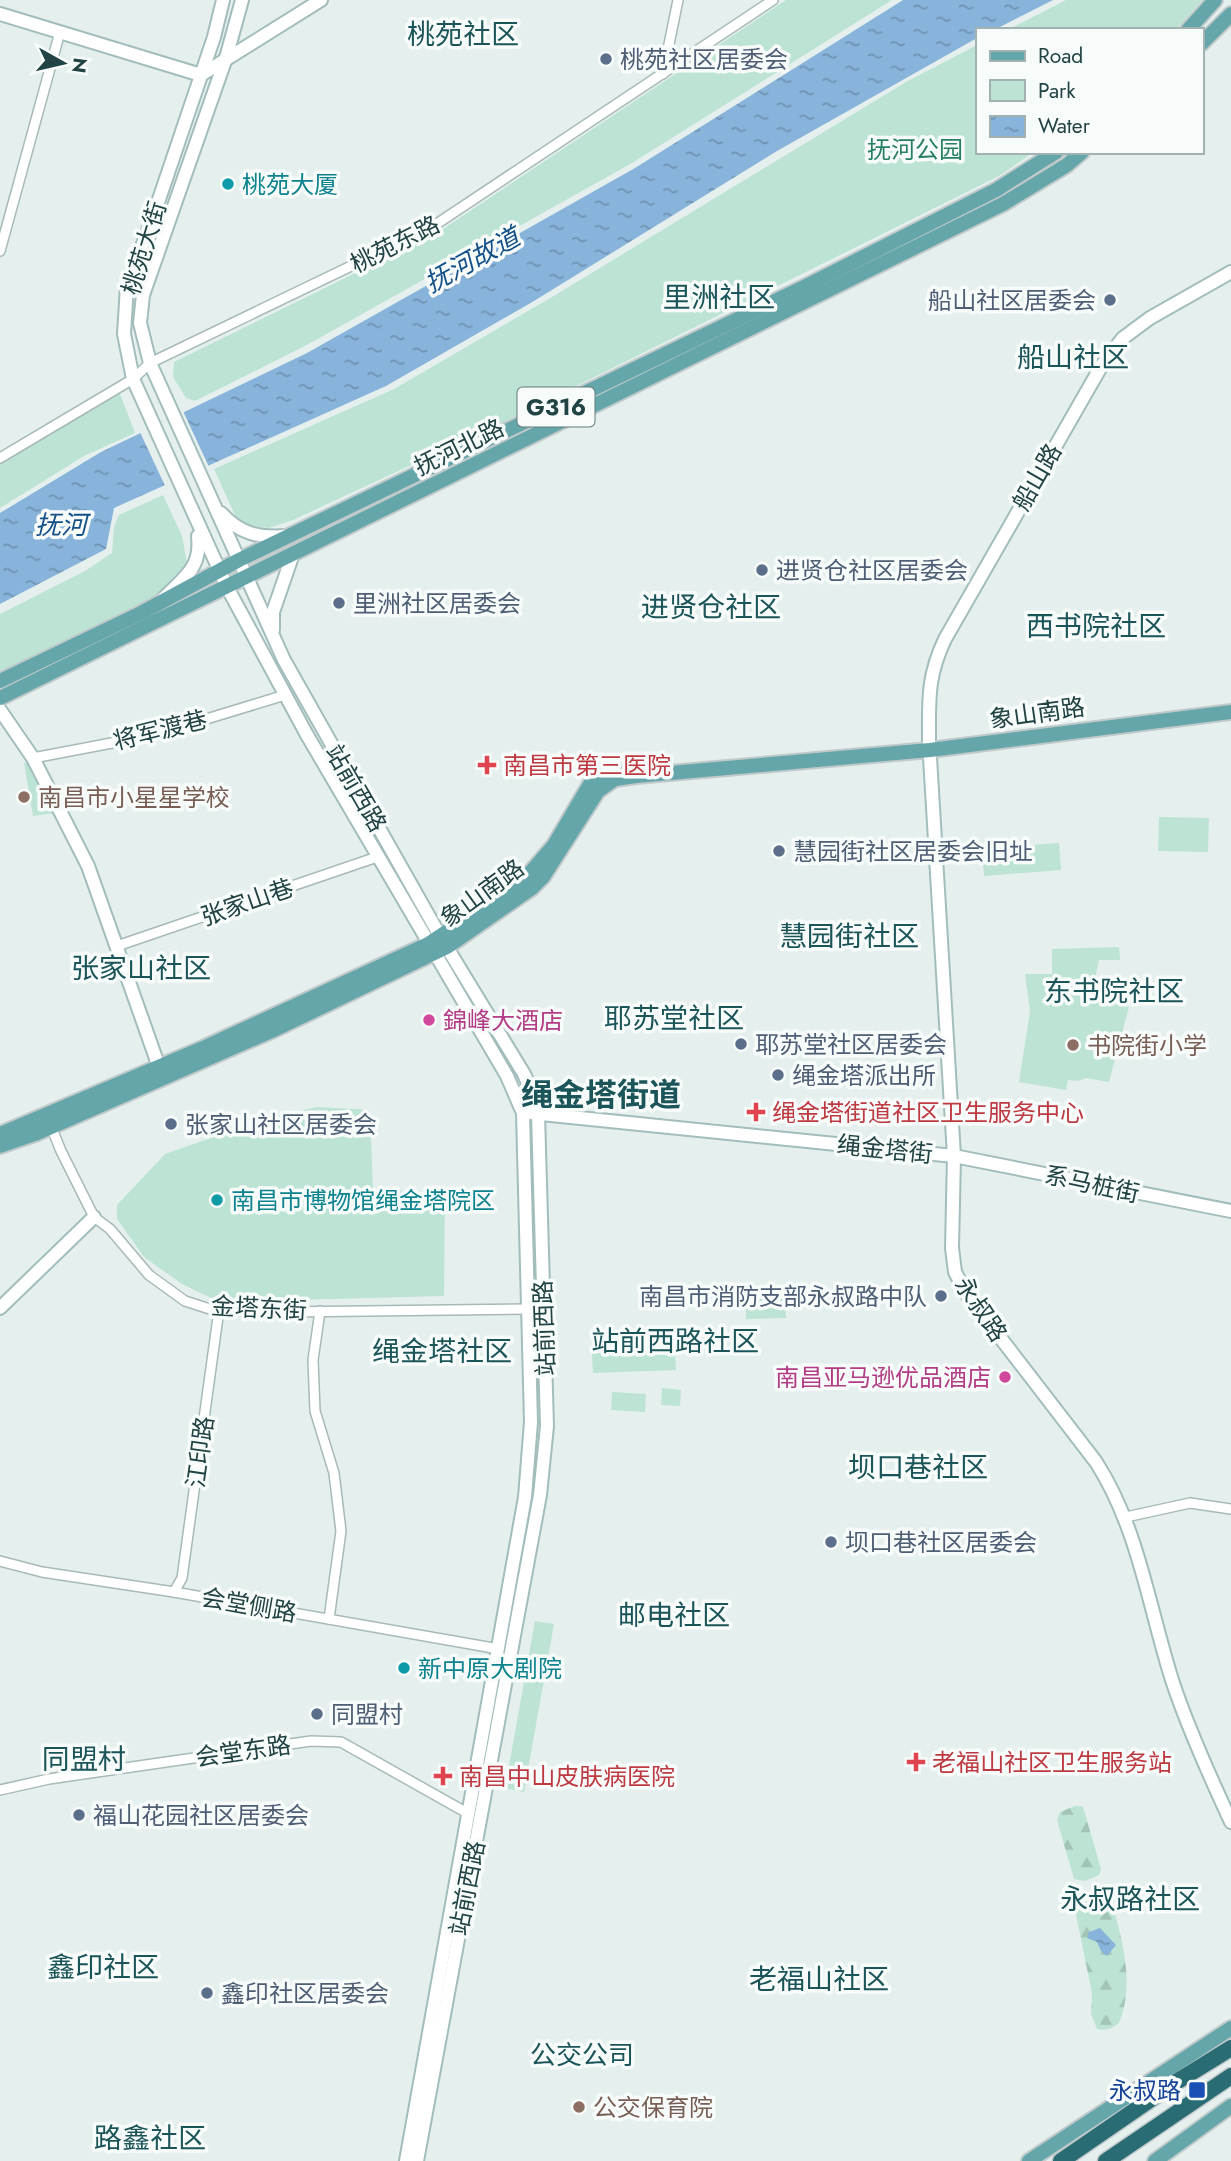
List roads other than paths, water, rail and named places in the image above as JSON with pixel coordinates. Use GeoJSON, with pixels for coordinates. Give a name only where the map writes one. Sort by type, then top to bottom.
{"type":"FeatureCollection","features":[{"type":"Feature","properties":{"kind":"highway"},"geometry":{"type":"LineString","coordinates":[[1061,2161],[1173,2084],[1231,2048]]}},
{"type":"Feature","properties":{"kind":"highway"},"geometry":{"type":"LineString","coordinates":[[1106,2161],[1231,2077]]}},
{"type":"Feature","properties":{"kind":"main road","name":"桃苑大街"},"geometry":{"type":"LineString","coordinates":[[218,570],[133,379],[124,334],[127,286],[201,75],[223,0]]}},
{"type":"Feature","properties":{"kind":"main road","name":"桃苑大街"},"geometry":{"type":"LineString","coordinates":[[239,561],[150,363],[140,323],[143,295],[226,58],[242,0]]}},
{"type":"Feature","properties":{"kind":"main road"},"geometry":{"type":"LineString","coordinates":[[0,14],[201,75],[321,0]]}},
{"type":"Feature","properties":{"kind":"main road"},"geometry":{"type":"LineString","coordinates":[[1190,28],[1215,0]]}},
{"type":"Feature","properties":{"kind":"main road"},"geometry":{"type":"LineString","coordinates":[[1203,42],[1231,14]]}},
{"type":"Feature","properties":{"kind":"main road","name":"抚河北路"},"geometry":{"type":"LineString","coordinates":[[0,681],[159,603],[218,570],[839,270],[996,191],[1053,154]]}},
{"type":"Feature","properties":{"kind":"main road","name":"抚河北路"},"geometry":{"type":"LineString","coordinates":[[0,698],[1003,204],[1067,165],[1080,154]]}},
{"type":"Feature","properties":{"kind":"main road","name":"船山路"},"geometry":{"type":"LineString","coordinates":[[929,745],[929,690],[934,663],[945,639],[1102,365],[1123,338],[1150,318],[1231,272]]}},
{"type":"Feature","properties":{"kind":"main road"},"geometry":{"type":"LineString","coordinates":[[214,505],[229,521],[246,533],[256,536],[289,536]]}},
{"type":"Feature","properties":{"kind":"main road"},"geometry":{"type":"LineString","coordinates":[[159,603],[198,561],[200,549],[195,519]]}},
{"type":"Feature","properties":{"kind":"main road"},"geometry":{"type":"LineString","coordinates":[[274,638],[273,612],[293,554]]}},
{"type":"Feature","properties":{"kind":"main road","name":"站前西路"},"geometry":{"type":"LineString","coordinates":[[239,561],[300,689],[507,1076],[523,1113],[531,1422],[525,1497],[406,2161]]}},
{"type":"Feature","properties":{"kind":"main road","name":"站前西路"},"geometry":{"type":"LineString","coordinates":[[218,570],[377,857],[524,1074],[538,1114],[547,1426],[540,1495],[417,2161]]}},
{"type":"Feature","properties":{"kind":"main road","name":"象山南路"},"geometry":{"type":"LineString","coordinates":[[929,745],[1231,702]]}},
{"type":"Feature","properties":{"kind":"main road"},"geometry":{"type":"LineString","coordinates":[[0,710],[33,758],[88,866],[159,1066]]}},
{"type":"Feature","properties":{"kind":"main road","name":"象山南路"},"geometry":{"type":"LineString","coordinates":[[0,1135],[49,1121],[282,1026],[437,945],[532,888],[557,857],[597,791],[615,779],[1231,712]]}},
{"type":"Feature","properties":{"kind":"main road","name":"永叔路"},"geometry":{"type":"LineString","coordinates":[[929,745],[954,1156],[952,1248],[955,1272],[966,1293],[1113,1488],[1126,1517],[1174,1686],[1231,1822]]}},
{"type":"Feature","properties":{"kind":"main road","name":"象山南路"},"geometry":{"type":"LineString","coordinates":[[0,1146],[159,1066],[437,945]]}},
{"type":"Feature","properties":{"kind":"main road","name":"绳金塔街"},"geometry":{"type":"LineString","coordinates":[[523,1113],[954,1156]]}},
{"type":"Feature","properties":{"kind":"main road","name":"系马桩街"},"geometry":{"type":"LineString","coordinates":[[954,1156],[1231,1211]]}},
{"type":"Feature","properties":{"kind":"main road"},"geometry":{"type":"LineString","coordinates":[[0,1308],[94,1217]]}},
{"type":"Feature","properties":{"kind":"main road"},"geometry":{"type":"LineString","coordinates":[[1029,2161],[1231,2028]]}},
{"type":"Feature","properties":{"kind":"main road"},"geometry":{"type":"LineString","coordinates":[[1155,2161],[1231,2106]]}},
{"type":"Feature","properties":{"kind":"street"},"geometry":{"type":"LineString","coordinates":[[663,74],[678,0]]}},
{"type":"Feature","properties":{"kind":"street","name":"桃苑东路"},"geometry":{"type":"LineString","coordinates":[[0,458],[133,379],[150,363],[432,227],[773,0]]}},
{"type":"Feature","properties":{"kind":"street"},"geometry":{"type":"LineString","coordinates":[[0,251],[60,32]]}},
{"type":"Feature","properties":{"kind":"street","name":"将军渡巷"},"geometry":{"type":"LineString","coordinates":[[33,758],[153,735],[285,695]]}},
{"type":"Feature","properties":{"kind":"street","name":"张家山巷"},"geometry":{"type":"LineString","coordinates":[[117,946],[377,857]]}},
{"type":"Feature","properties":{"kind":"street","name":"金塔东街"},"geometry":{"type":"LineString","coordinates":[[49,1121],[94,1217],[110,1229],[149,1275],[185,1301],[219,1310],[528,1309]]}},
{"type":"Feature","properties":{"kind":"street","name":"江印路"},"geometry":{"type":"LineString","coordinates":[[174,1592],[182,1578],[219,1310]]}},
{"type":"Feature","properties":{"kind":"street"},"geometry":{"type":"LineString","coordinates":[[320,1311],[313,1360],[315,1411],[334,1473],[341,1531],[329,1619]]}},
{"type":"Feature","properties":{"kind":"street"},"geometry":{"type":"LineString","coordinates":[[1126,1517],[1190,1503],[1231,1509]]}},
{"type":"Feature","properties":{"kind":"street","name":"会堂侧路"},"geometry":{"type":"LineString","coordinates":[[0,1561],[42,1572],[174,1592],[499,1649]]}},
{"type":"Feature","properties":{"kind":"street","name":"会堂东路"},"geometry":{"type":"LineString","coordinates":[[0,1790],[49,1779],[311,1741],[341,1742],[469,1814]]}},
{"type":"Feature","properties":{"kind":"water","name":"抚河"},"geometry":{"type":"Polygon","coordinates":[[[903,0],[1053,0],[998,28],[976,28],[976,39],[777,151],[534,301],[386,386],[114,508],[106,549],[0,604],[0,513],[101,452],[307,353],[635,168],[903,0]]]}},
{"type":"Feature","properties":{"kind":"water"},"geometry":{"type":"Polygon","coordinates":[[[1100,1928],[1116,1945],[1107,1956],[1097,1942],[1087,1938],[1089,1932],[1100,1928]]]}},
{"type":"Feature","properties":{"kind":"place","name":"桃苑社区居委会"},"geometry":{"type":"Point","coordinates":[606,59]}},
{"type":"Feature","properties":{"kind":"place","name":"桃苑大厦"},"geometry":{"type":"Point","coordinates":[228,184]}},
{"type":"Feature","properties":{"kind":"place","name":"船山社区居委会"},"geometry":{"type":"Point","coordinates":[1110,300]}},
{"type":"Feature","properties":{"kind":"place","name":"进贤仓社区居委会"},"geometry":{"type":"Point","coordinates":[762,570]}},
{"type":"Feature","properties":{"kind":"place","name":"里洲社区居委会"},"geometry":{"type":"Point","coordinates":[339,603]}},
{"type":"Feature","properties":{"kind":"place","name":"南昌市第三医院"},"geometry":{"type":"Point","coordinates":[487,765]}},
{"type":"Feature","properties":{"kind":"place","name":"南昌市小星星学校"},"geometry":{"type":"Point","coordinates":[24,797]}},
{"type":"Feature","properties":{"kind":"place","name":"慧园街社区居委会旧址"},"geometry":{"type":"Point","coordinates":[779,851]}},
{"type":"Feature","properties":{"kind":"place","name":"錦峰大酒店"},"geometry":{"type":"Point","coordinates":[429,1020]}},
{"type":"Feature","properties":{"kind":"place","name":"耶苏堂社区居委会"},"geometry":{"type":"Point","coordinates":[741,1044]}},
{"type":"Feature","properties":{"kind":"place","name":"书院街小学"},"geometry":{"type":"Point","coordinates":[1073,1045]}},
{"type":"Feature","properties":{"kind":"place","name":"绳金塔派出所"},"geometry":{"type":"Point","coordinates":[778,1075]}},
{"type":"Feature","properties":{"kind":"place","name":"绳金塔街道社区卫生服务中心"},"geometry":{"type":"Point","coordinates":[756,1112]}},
{"type":"Feature","properties":{"kind":"place","name":"张家山社区居委会"},"geometry":{"type":"Point","coordinates":[171,1124]}},
{"type":"Feature","properties":{"kind":"place","name":"南昌市博物馆绳金塔院区"},"geometry":{"type":"Point","coordinates":[217,1200]}},
{"type":"Feature","properties":{"kind":"place","name":"南昌市消防支部永叔路中队"},"geometry":{"type":"Point","coordinates":[941,1296]}},
{"type":"Feature","properties":{"kind":"place","name":"南昌亚马逊优品酒店"},"geometry":{"type":"Point","coordinates":[1005,1377]}},
{"type":"Feature","properties":{"kind":"place","name":"坝口巷社区居委会"},"geometry":{"type":"Point","coordinates":[831,1542]}},
{"type":"Feature","properties":{"kind":"place","name":"新中原大剧院"},"geometry":{"type":"Point","coordinates":[404,1668]}},
{"type":"Feature","properties":{"kind":"place","name":"同盟村"},"geometry":{"type":"Point","coordinates":[317,1714]}},
{"type":"Feature","properties":{"kind":"place","name":"老福山社区卫生服务站"},"geometry":{"type":"Point","coordinates":[916,1762]}},
{"type":"Feature","properties":{"kind":"place","name":"南昌中山皮肤病医院"},"geometry":{"type":"Point","coordinates":[443,1776]}},
{"type":"Feature","properties":{"kind":"place","name":"福山花园社区居委会"},"geometry":{"type":"Point","coordinates":[79,1815]}},
{"type":"Feature","properties":{"kind":"place","name":"鑫印社区居委会"},"geometry":{"type":"Point","coordinates":[207,1993]}},
{"type":"Feature","properties":{"kind":"place","name":"永叔路"},"geometry":{"type":"Point","coordinates":[1197,2090]}},
{"type":"Feature","properties":{"kind":"place","name":"公交保育院"},"geometry":{"type":"Point","coordinates":[579,2107]}},
{"type":"Feature","properties":{"kind":"district","name":"桃苑社区"},"geometry":{"type":"Point","coordinates":[463,34]}},
{"type":"Feature","properties":{"kind":"district","name":"里洲社区"},"geometry":{"type":"Point","coordinates":[719,297]}},
{"type":"Feature","properties":{"kind":"district","name":"船山社区"},"geometry":{"type":"Point","coordinates":[1073,357]}},
{"type":"Feature","properties":{"kind":"district","name":"进贤仓社区"},"geometry":{"type":"Point","coordinates":[711,607]}},
{"type":"Feature","properties":{"kind":"district","name":"西书院社区"},"geometry":{"type":"Point","coordinates":[1096,626]}},
{"type":"Feature","properties":{"kind":"district","name":"慧园街社区"},"geometry":{"type":"Point","coordinates":[849,936]}},
{"type":"Feature","properties":{"kind":"district","name":"张家山社区"},"geometry":{"type":"Point","coordinates":[141,968]}},
{"type":"Feature","properties":{"kind":"district","name":"东书院社区"},"geometry":{"type":"Point","coordinates":[1114,991]}},
{"type":"Feature","properties":{"kind":"district","name":"耶苏堂社区"},"geometry":{"type":"Point","coordinates":[674,1018]}},
{"type":"Feature","properties":{"kind":"district","name":"绳金塔街道"},"geometry":{"type":"Point","coordinates":[601,1095]}},
{"type":"Feature","properties":{"kind":"district","name":"站前西路社区"},"geometry":{"type":"Point","coordinates":[675,1341]}},
{"type":"Feature","properties":{"kind":"district","name":"绳金塔社区"},"geometry":{"type":"Point","coordinates":[442,1351]}},
{"type":"Feature","properties":{"kind":"district","name":"坝口巷社区"},"geometry":{"type":"Point","coordinates":[918,1467]}},
{"type":"Feature","properties":{"kind":"district","name":"邮电社区"},"geometry":{"type":"Point","coordinates":[674,1615]}},
{"type":"Feature","properties":{"kind":"district","name":"同盟村"},"geometry":{"type":"Point","coordinates":[84,1759]}},
{"type":"Feature","properties":{"kind":"district","name":"永叔路社区"},"geometry":{"type":"Point","coordinates":[1130,1899]}},
{"type":"Feature","properties":{"kind":"district","name":"鑫印社区"},"geometry":{"type":"Point","coordinates":[103,1967]}},
{"type":"Feature","properties":{"kind":"district","name":"老福山社区"},"geometry":{"type":"Point","coordinates":[819,1979]}},
{"type":"Feature","properties":{"kind":"district","name":"公交公司"},"geometry":{"type":"Point","coordinates":[582,2055]}},
{"type":"Feature","properties":{"kind":"district","name":"路鑫社区"},"geometry":{"type":"Point","coordinates":[150,2138]}},
{"type":"Feature","properties":{"kind":"park label","name":"抚河公园"},"geometry":{"type":"Point","coordinates":[915,149]}},
{"type":"Feature","properties":{"kind":"water label","name":"抚河故道"},"geometry":{"type":"Point","coordinates":[472,260]}}]}
